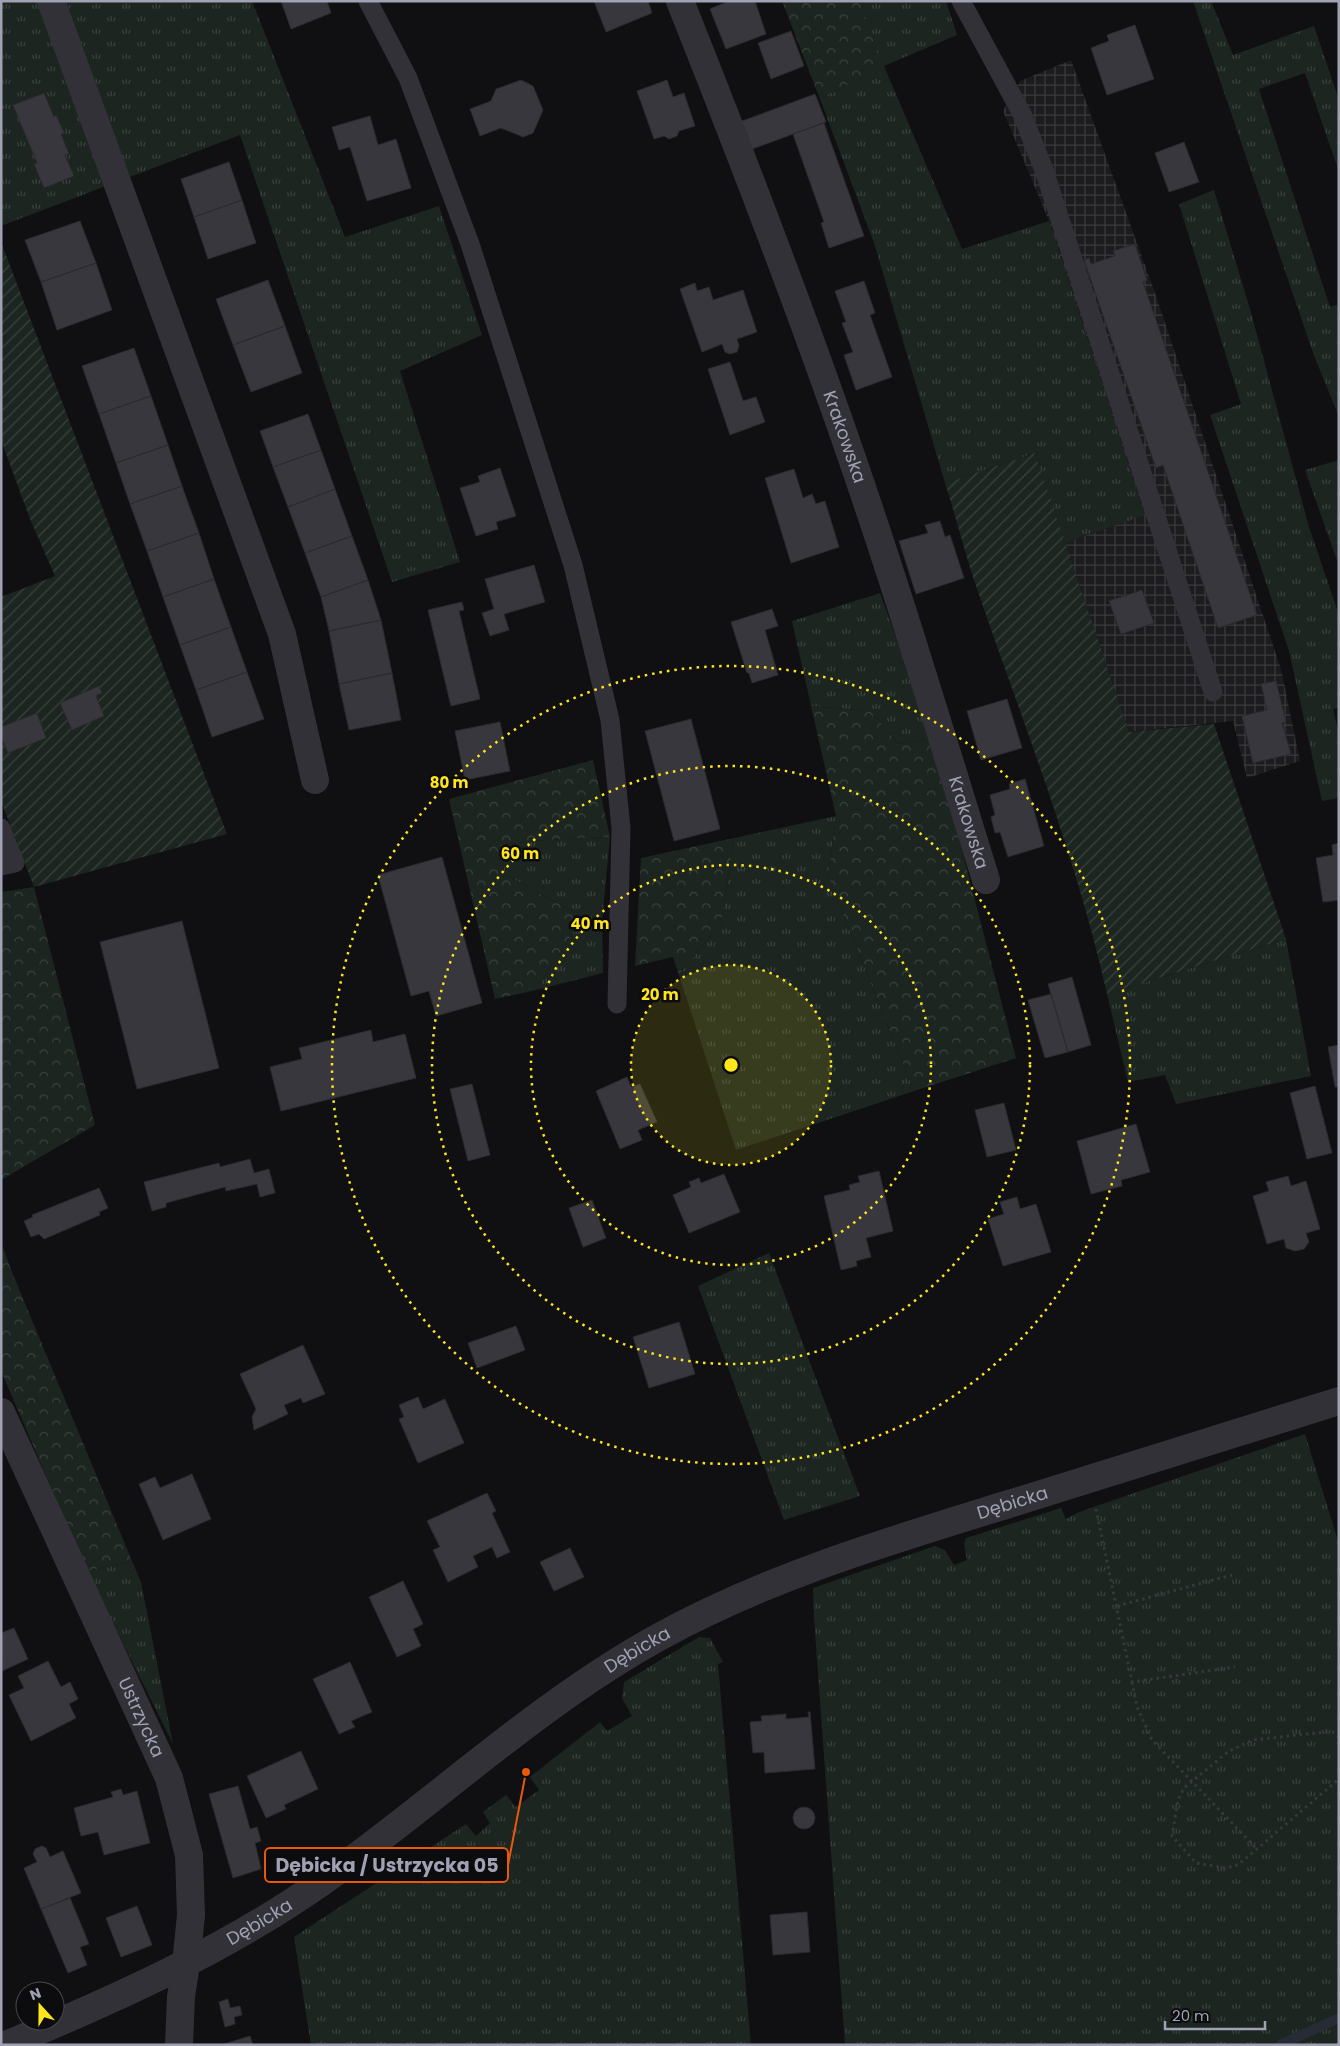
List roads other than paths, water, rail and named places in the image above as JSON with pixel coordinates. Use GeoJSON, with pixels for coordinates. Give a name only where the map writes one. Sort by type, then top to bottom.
{"type":"FeatureCollection","features":[{"type":"Feature","properties":{"kind":"street"},"geometry":{"type":"LineString","coordinates":[[51,1],[282,634],[315,780]]}},
{"type":"Feature","properties":{"kind":"street","name":"Krakowska"},"geometry":{"type":"LineString","coordinates":[[680,1],[718,96],[833,404],[926,685],[986,880]]}},
{"type":"Feature","properties":{"kind":"street","name":"Dębicka"},"geometry":{"type":"LineString","coordinates":[[6,2045],[186,1964],[284,1908],[318,1885],[558,1702],[605,1669],[712,1610],[774,1582],[878,1545],[1339,1401]]}},
{"type":"Feature","properties":{"kind":"street","name":"Ustrzycka"},"geometry":{"type":"LineString","coordinates":[[1,1412],[169,1778],[190,1855],[191,1915],[181,1997],[179,2045]]}},
{"type":"Feature","properties":{"kind":"lane"},"geometry":{"type":"LineString","coordinates":[[368,1],[408,78],[470,244],[573,565],[611,730],[621,828],[617,1004]]}},
{"type":"Feature","properties":{"kind":"lane"},"geometry":{"type":"LineString","coordinates":[[961,1],[1022,114],[1044,170],[1213,692]]}},
{"type":"Feature","properties":{"kind":"lane"},"geometry":{"type":"LineString","coordinates":[[1,828],[15,863],[1,866]]}},
{"type":"Feature","properties":{"kind":"waterway"},"geometry":{"type":"LineString","coordinates":[[1280,2045],[1339,2018]]}},
{"type":"Feature","properties":{"kind":"place","name":"Dębicka / Ustrzycka 05"},"geometry":{"type":"Point","coordinates":[526,1772]}}]}
